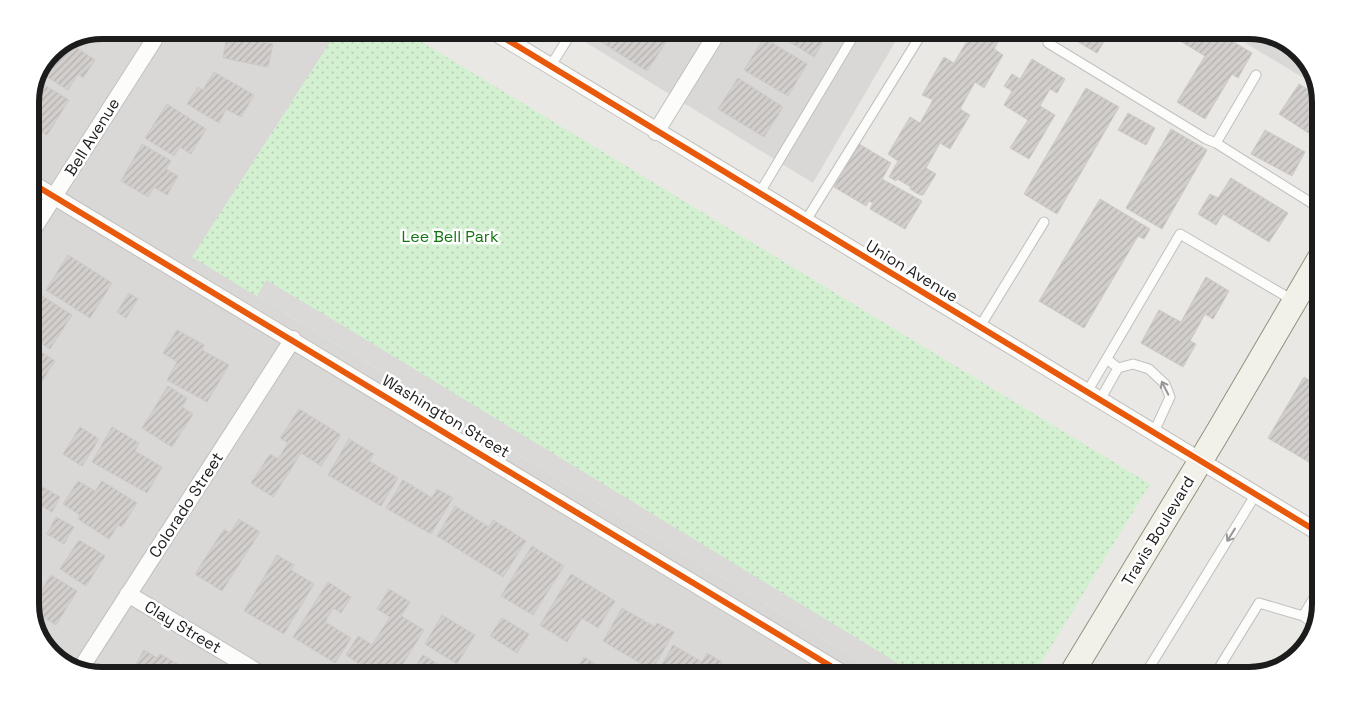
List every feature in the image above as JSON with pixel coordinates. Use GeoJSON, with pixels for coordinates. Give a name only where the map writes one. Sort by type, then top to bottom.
{"type":"FeatureCollection","features":[{"type":"Feature","properties":{"kind":"main road","name":"Travis Boulevard"},"geometry":{"type":"LineString","coordinates":[[1075,667],[1201,460],[1312,271]]}},
{"type":"Feature","properties":{"kind":"street","name":"Union Avenue"},"geometry":{"type":"LineString","coordinates":[[505,39],[1312,528]]}},
{"type":"Feature","properties":{"kind":"street"},"geometry":{"type":"LineString","coordinates":[[656,132],[713,39]]}},
{"type":"Feature","properties":{"kind":"street","name":"Bell Avenue"},"geometry":{"type":"LineString","coordinates":[[39,221],[154,40]]}},
{"type":"Feature","properties":{"kind":"street","name":"Washington Street"},"geometry":{"type":"LineString","coordinates":[[39,187],[293,339],[831,667]]}},
{"type":"Feature","properties":{"kind":"street","name":"Colorado Street"},"geometry":{"type":"LineString","coordinates":[[83,665],[293,339]]}},
{"type":"Feature","properties":{"kind":"street","name":"Clay Street"},"geometry":{"type":"LineString","coordinates":[[128,594],[249,667]]}},
{"type":"Feature","properties":{"kind":"lane"},"geometry":{"type":"LineString","coordinates":[[550,67],[567,39]]}},
{"type":"Feature","properties":{"kind":"lane"},"geometry":{"type":"LineString","coordinates":[[759,194],[852,39]]}},
{"type":"Feature","properties":{"kind":"lane"},"geometry":{"type":"LineString","coordinates":[[805,222],[918,39]]}},
{"type":"Feature","properties":{"kind":"lane"},"geometry":{"type":"LineString","coordinates":[[1050,39],[1048,43],[1206,139],[1216,143],[1312,203]]}},
{"type":"Feature","properties":{"kind":"lane"},"geometry":{"type":"LineString","coordinates":[[1216,143],[1256,75]]}},
{"type":"Feature","properties":{"kind":"lane"},"geometry":{"type":"LineString","coordinates":[[979,328],[1044,222]]}},
{"type":"Feature","properties":{"kind":"lane"},"geometry":{"type":"LineString","coordinates":[[1093,396],[1106,360],[1180,234],[1294,301]]}},
{"type":"Feature","properties":{"kind":"lane"},"geometry":{"type":"LineString","coordinates":[[1106,360],[1118,368]]}},
{"type":"Feature","properties":{"kind":"lane"},"geometry":{"type":"LineString","coordinates":[[1093,396],[1118,368],[1133,364],[1149,369],[1165,384],[1170,397],[1154,432]]}},
{"type":"Feature","properties":{"kind":"lane"},"geometry":{"type":"LineString","coordinates":[[1150,667],[1256,494]]}},
{"type":"Feature","properties":{"kind":"lane"},"geometry":{"type":"LineString","coordinates":[[1303,616],[1312,601]]}},
{"type":"Feature","properties":{"kind":"lane"},"geometry":{"type":"LineString","coordinates":[[1220,667],[1259,603],[1303,616],[1310,621]]}},
{"type":"Feature","properties":{"kind":"shaded area"},"geometry":{"type":"Polygon","coordinates":[[[332,39],[193,257],[869,667],[102,667],[81,664],[67,657],[49,639],[42,625],[39,609],[39,97],[45,74],[60,54],[70,47],[89,40],[332,39]]]}},
{"type":"Feature","properties":{"kind":"shaded area"},"geometry":{"type":"Polygon","coordinates":[[[581,39],[897,39],[813,183],[581,39]]]}},
{"type":"Feature","properties":{"kind":"shaded area"},"geometry":{"type":"Polygon","coordinates":[[[1239,39],[1258,39],[1284,49],[1297,60],[1309,81],[1239,39]]]}},
{"type":"Feature","properties":{"kind":"shaded area"},"geometry":{"type":"Polygon","coordinates":[[[266,280],[904,667],[869,667],[257,296],[266,280]]]}},
{"type":"Feature","properties":{"kind":"green space","name":"Lee Bell Park"},"geometry":{"type":"Polygon","coordinates":[[[332,39],[417,39],[1150,484],[1038,667],[869,667],[192,257],[332,39]]]}},
{"type":"Feature","properties":{"kind":"building"},"geometry":{"type":"Polygon","coordinates":[[[233,39],[263,39],[262,42],[273,44],[268,67],[223,58],[226,42],[232,43],[233,39]]]}},
{"type":"Feature","properties":{"kind":"building"},"geometry":{"type":"Polygon","coordinates":[[[597,39],[668,39],[647,71],[597,39]]]}},
{"type":"Feature","properties":{"kind":"building"},"geometry":{"type":"Polygon","coordinates":[[[763,39],[807,64],[788,96],[744,70],[763,39]]]}},
{"type":"Feature","properties":{"kind":"building"},"geometry":{"type":"Polygon","coordinates":[[[785,39],[825,39],[814,57],[785,39]]]}},
{"type":"Feature","properties":{"kind":"building"},"geometry":{"type":"Polygon","coordinates":[[[964,39],[1000,39],[994,49],[1003,55],[984,88],[975,82],[960,109],[970,115],[950,149],[940,143],[926,168],[936,174],[923,195],[920,195],[910,189],[911,187],[889,177],[898,161],[888,154],[910,117],[920,123],[933,100],[922,95],[944,57],[954,63],[967,41],[964,39]]]}},
{"type":"Feature","properties":{"kind":"building"},"geometry":{"type":"Polygon","coordinates":[[[1073,39],[1106,39],[1097,53],[1073,39]]]}},
{"type":"Feature","properties":{"kind":"building"},"geometry":{"type":"Polygon","coordinates":[[[1177,39],[1229,39],[1252,53],[1238,78],[1232,74],[1205,119],[1177,102],[1205,56],[1177,39]]]}},
{"type":"Feature","properties":{"kind":"building"},"geometry":{"type":"Polygon","coordinates":[[[73,46],[95,60],[83,78],[78,74],[68,90],[45,75],[60,54],[73,46]]]}},
{"type":"Feature","properties":{"kind":"building"},"geometry":{"type":"Polygon","coordinates":[[[1032,59],[1065,79],[1057,93],[1050,89],[1040,106],[1055,115],[1029,159],[1010,148],[1028,120],[1004,105],[1012,91],[1004,86],[1012,74],[1020,79],[1032,59]]]}},
{"type":"Feature","properties":{"kind":"building"},"geometry":{"type":"Polygon","coordinates":[[[214,72],[254,95],[241,117],[226,109],[219,123],[187,104],[198,87],[203,90],[214,72]]]}},
{"type":"Feature","properties":{"kind":"building"},"geometry":{"type":"Polygon","coordinates":[[[738,78],[783,107],[764,137],[718,109],[738,78]]]}},
{"type":"Feature","properties":{"kind":"building"},"geometry":{"type":"Polygon","coordinates":[[[42,83],[69,100],[47,135],[39,130],[39,97],[42,83]]]}},
{"type":"Feature","properties":{"kind":"building"},"geometry":{"type":"Polygon","coordinates":[[[1299,84],[1311,92],[1312,135],[1279,114],[1299,84]]]}},
{"type":"Feature","properties":{"kind":"building"},"geometry":{"type":"Polygon","coordinates":[[[1086,88],[1119,107],[1057,214],[1024,194],[1086,88]]]}},
{"type":"Feature","properties":{"kind":"building"},"geometry":{"type":"Polygon","coordinates":[[[167,104],[206,129],[191,154],[180,147],[174,156],[145,138],[167,104]]]}},
{"type":"Feature","properties":{"kind":"building"},"geometry":{"type":"Polygon","coordinates":[[[1128,113],[1155,128],[1146,145],[1118,130],[1128,113]]]}},
{"type":"Feature","properties":{"kind":"building"},"geometry":{"type":"Polygon","coordinates":[[[1171,129],[1207,150],[1162,229],[1126,208],[1171,129]]]}},
{"type":"Feature","properties":{"kind":"building"},"geometry":{"type":"Polygon","coordinates":[[[1265,130],[1305,152],[1292,176],[1251,154],[1265,130]]]}},
{"type":"Feature","properties":{"kind":"building"},"geometry":{"type":"Polygon","coordinates":[[[142,144],[171,161],[166,169],[178,176],[167,195],[154,187],[148,197],[121,181],[142,144]]]}},
{"type":"Feature","properties":{"kind":"building"},"geometry":{"type":"Polygon","coordinates":[[[859,144],[891,163],[882,179],[922,201],[905,229],[870,209],[873,203],[869,201],[866,206],[834,187],[859,144]]]}},
{"type":"Feature","properties":{"kind":"building"},"geometry":{"type":"Polygon","coordinates":[[[1231,178],[1288,213],[1269,242],[1223,214],[1216,225],[1198,214],[1210,194],[1218,198],[1231,178]]]}},
{"type":"Feature","properties":{"kind":"building"},"geometry":{"type":"Polygon","coordinates":[[[1100,199],[1150,229],[1144,239],[1138,236],[1084,328],[1039,301],[1100,199]]]}},
{"type":"Feature","properties":{"kind":"building"},"geometry":{"type":"Polygon","coordinates":[[[68,255],[112,283],[90,318],[46,290],[68,255]]]}},
{"type":"Feature","properties":{"kind":"building"},"geometry":{"type":"Polygon","coordinates":[[[1206,277],[1229,291],[1213,319],[1205,314],[1190,341],[1196,344],[1183,367],[1141,343],[1159,310],[1181,322],[1206,277]]]}},
{"type":"Feature","properties":{"kind":"building"},"geometry":{"type":"Polygon","coordinates":[[[129,293],[138,299],[126,318],[117,312],[129,293]]]}},
{"type":"Feature","properties":{"kind":"building"},"geometry":{"type":"Polygon","coordinates":[[[41,295],[72,315],[50,349],[39,342],[39,298],[41,295]]]}},
{"type":"Feature","properties":{"kind":"building"},"geometry":{"type":"Polygon","coordinates":[[[177,330],[204,345],[202,350],[229,365],[207,402],[167,380],[177,362],[163,353],[177,330]]]}},
{"type":"Feature","properties":{"kind":"building"},"geometry":{"type":"Polygon","coordinates":[[[39,351],[55,361],[39,386],[39,351]]]}},
{"type":"Feature","properties":{"kind":"building"},"geometry":{"type":"Polygon","coordinates":[[[1304,377],[1312,382],[1312,464],[1268,438],[1304,377]]]}},
{"type":"Feature","properties":{"kind":"building"},"geometry":{"type":"Polygon","coordinates":[[[168,386],[187,398],[182,407],[193,414],[172,447],[142,428],[168,386]]]}},
{"type":"Feature","properties":{"kind":"building"},"geometry":{"type":"Polygon","coordinates":[[[299,409],[341,435],[321,466],[301,453],[273,497],[251,483],[270,454],[278,459],[288,443],[280,438],[299,409]]]}},
{"type":"Feature","properties":{"kind":"building"},"geometry":{"type":"Polygon","coordinates":[[[80,427],[99,439],[82,466],[63,454],[80,427]]]}},
{"type":"Feature","properties":{"kind":"building"},"geometry":{"type":"Polygon","coordinates":[[[112,427],[139,443],[135,451],[162,467],[147,493],[92,462],[112,427]]]}},
{"type":"Feature","properties":{"kind":"building"},"geometry":{"type":"Polygon","coordinates":[[[349,439],[374,454],[369,461],[398,478],[381,506],[328,475],[349,439]]]}},
{"type":"Feature","properties":{"kind":"building"},"geometry":{"type":"Polygon","coordinates":[[[403,480],[432,498],[437,489],[453,498],[431,534],[386,508],[403,480]]]}},
{"type":"Feature","properties":{"kind":"building"},"geometry":{"type":"Polygon","coordinates":[[[78,481],[95,491],[102,481],[137,503],[122,527],[118,525],[109,539],[78,519],[80,515],[63,504],[78,481]]]}},
{"type":"Feature","properties":{"kind":"building"},"geometry":{"type":"Polygon","coordinates":[[[41,486],[60,497],[52,512],[39,504],[39,490],[41,486]]]}},
{"type":"Feature","properties":{"kind":"building"},"geometry":{"type":"Polygon","coordinates":[[[455,506],[489,527],[493,520],[526,541],[503,577],[437,536],[455,506]]]}},
{"type":"Feature","properties":{"kind":"building"},"geometry":{"type":"Polygon","coordinates":[[[56,517],[74,527],[64,544],[47,534],[56,517]]]}},
{"type":"Feature","properties":{"kind":"building"},"geometry":{"type":"Polygon","coordinates":[[[239,519],[260,532],[222,591],[195,574],[224,529],[230,533],[239,519]]]}},
{"type":"Feature","properties":{"kind":"building"},"geometry":{"type":"Polygon","coordinates":[[[79,540],[105,556],[86,586],[60,569],[79,540]]]}},
{"type":"Feature","properties":{"kind":"building"},"geometry":{"type":"Polygon","coordinates":[[[532,546],[564,566],[533,615],[501,596],[532,546]]]}},
{"type":"Feature","properties":{"kind":"building"},"geometry":{"type":"Polygon","coordinates":[[[277,555],[294,565],[291,570],[314,584],[284,634],[244,611],[277,555]]]}},
{"type":"Feature","properties":{"kind":"building"},"geometry":{"type":"Polygon","coordinates":[[[571,574],[615,601],[598,628],[582,618],[567,642],[540,625],[571,574]]]}},
{"type":"Feature","properties":{"kind":"building"},"geometry":{"type":"Polygon","coordinates":[[[51,575],[77,591],[56,625],[40,615],[39,594],[51,575]]]}},
{"type":"Feature","properties":{"kind":"building"},"geometry":{"type":"Polygon","coordinates":[[[328,582],[351,597],[341,613],[333,608],[325,622],[351,638],[335,663],[293,637],[328,582]]]}},
{"type":"Feature","properties":{"kind":"building"},"geometry":{"type":"Polygon","coordinates":[[[389,589],[410,602],[401,616],[424,630],[401,667],[355,667],[358,663],[346,655],[358,636],[372,645],[390,617],[377,609],[389,589]]]}},
{"type":"Feature","properties":{"kind":"building"},"geometry":{"type":"Polygon","coordinates":[[[622,608],[655,627],[657,623],[674,632],[654,667],[647,667],[603,641],[622,608]]]}},
{"type":"Feature","properties":{"kind":"building"},"geometry":{"type":"Polygon","coordinates":[[[442,615],[475,635],[457,664],[425,644],[442,615]]]}},
{"type":"Feature","properties":{"kind":"building"},"geometry":{"type":"Polygon","coordinates":[[[502,618],[529,634],[517,653],[490,636],[502,618]]]}},
{"type":"Feature","properties":{"kind":"building"},"geometry":{"type":"Polygon","coordinates":[[[673,645],[702,662],[707,653],[722,662],[719,667],[661,667],[673,645]]]}},
{"type":"Feature","properties":{"kind":"building"},"geometry":{"type":"Polygon","coordinates":[[[144,650],[157,658],[160,654],[181,666],[180,667],[134,667],[144,650]]]}},
{"type":"Feature","properties":{"kind":"building"},"geometry":{"type":"Polygon","coordinates":[[[423,655],[442,667],[415,667],[423,655]]]}},
{"type":"Feature","properties":{"kind":"building"},"geometry":{"type":"Polygon","coordinates":[[[584,657],[600,667],[578,667],[584,657]]]}},
{"type":"Feature","properties":{"kind":"cycle path"},"geometry":{"type":"LineString","coordinates":[[506,39],[1312,529]]}},
{"type":"Feature","properties":{"kind":"cycle path"},"geometry":{"type":"LineString","coordinates":[[39,187],[832,667]]}}]}
